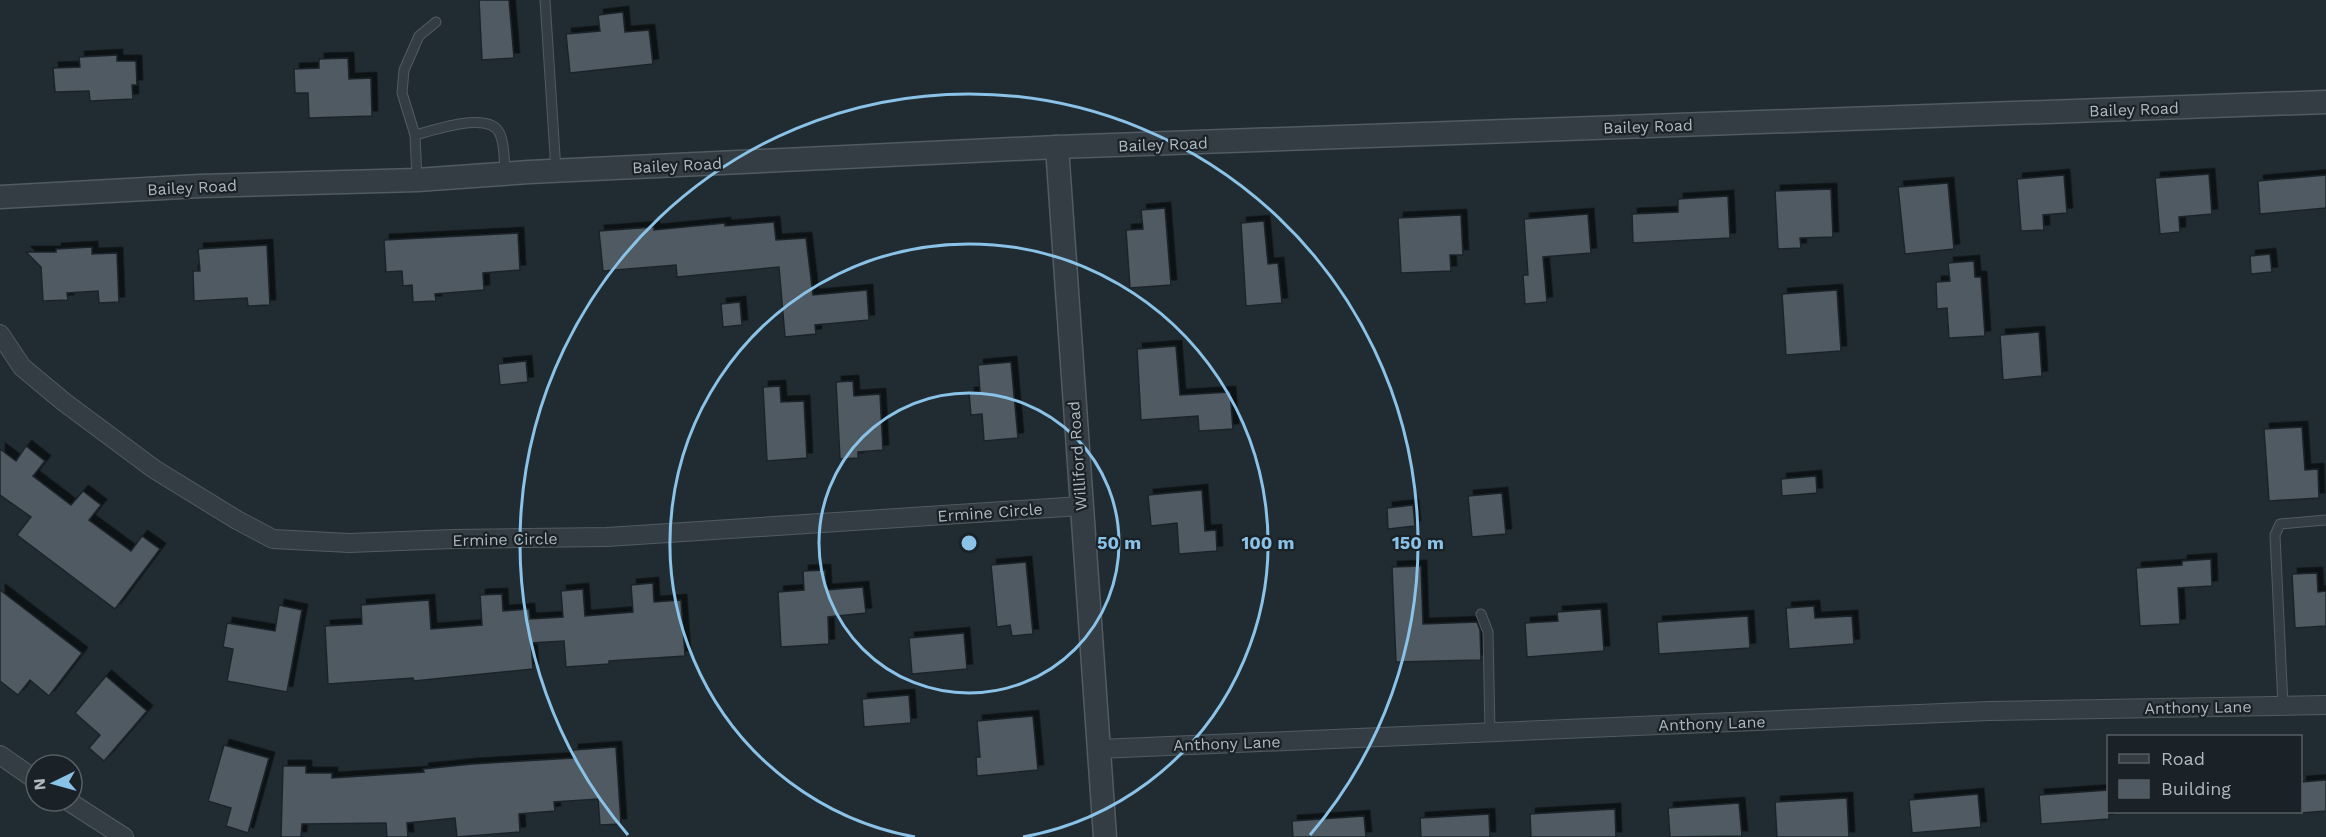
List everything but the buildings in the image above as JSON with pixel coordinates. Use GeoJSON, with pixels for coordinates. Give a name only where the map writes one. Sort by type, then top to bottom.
{"type":"FeatureCollection","features":[{"type":"Feature","properties":{"kind":"street","name":"Bailey Road"},"geometry":{"type":"LineString","coordinates":[[0,197],[200,186],[417,180],[556,171],[1057,147],[2326,102]]}},
{"type":"Feature","properties":{"kind":"street","name":"Williford Road"},"geometry":{"type":"LineString","coordinates":[[1057,147],[1106,837]]}},
{"type":"Feature","properties":{"kind":"street","name":"Ermine Circle"},"geometry":{"type":"LineString","coordinates":[[0,334],[22,367],[64,402],[154,469],[237,520],[273,539],[349,543],[607,537],[1081,506]]}},
{"type":"Feature","properties":{"kind":"street","name":"Anthony Lane"},"geometry":{"type":"LineString","coordinates":[[1099,748],[1989,711],[2326,705]]}},
{"type":"Feature","properties":{"kind":"street"},"geometry":{"type":"LineString","coordinates":[[0,755],[24,772]]}},
{"type":"Feature","properties":{"kind":"street"},"geometry":{"type":"LineString","coordinates":[[84,811],[124,837]]}},
{"type":"Feature","properties":{"kind":"lane"},"geometry":{"type":"LineString","coordinates":[[545,0],[556,171]]}},
{"type":"Feature","properties":{"kind":"lane"},"geometry":{"type":"LineString","coordinates":[[417,180],[416,135],[402,93],[404,70],[419,36],[436,22]]}},
{"type":"Feature","properties":{"kind":"lane"},"geometry":{"type":"LineString","coordinates":[[416,135],[456,124],[492,125],[500,133],[504,147],[505,174]]}},
{"type":"Feature","properties":{"kind":"lane"},"geometry":{"type":"LineString","coordinates":[[2283,706],[2275,535],[2280,524],[2326,520]]}},
{"type":"Feature","properties":{"kind":"lane"},"geometry":{"type":"LineString","coordinates":[[1480,614],[1488,633],[1490,732]]}}]}
